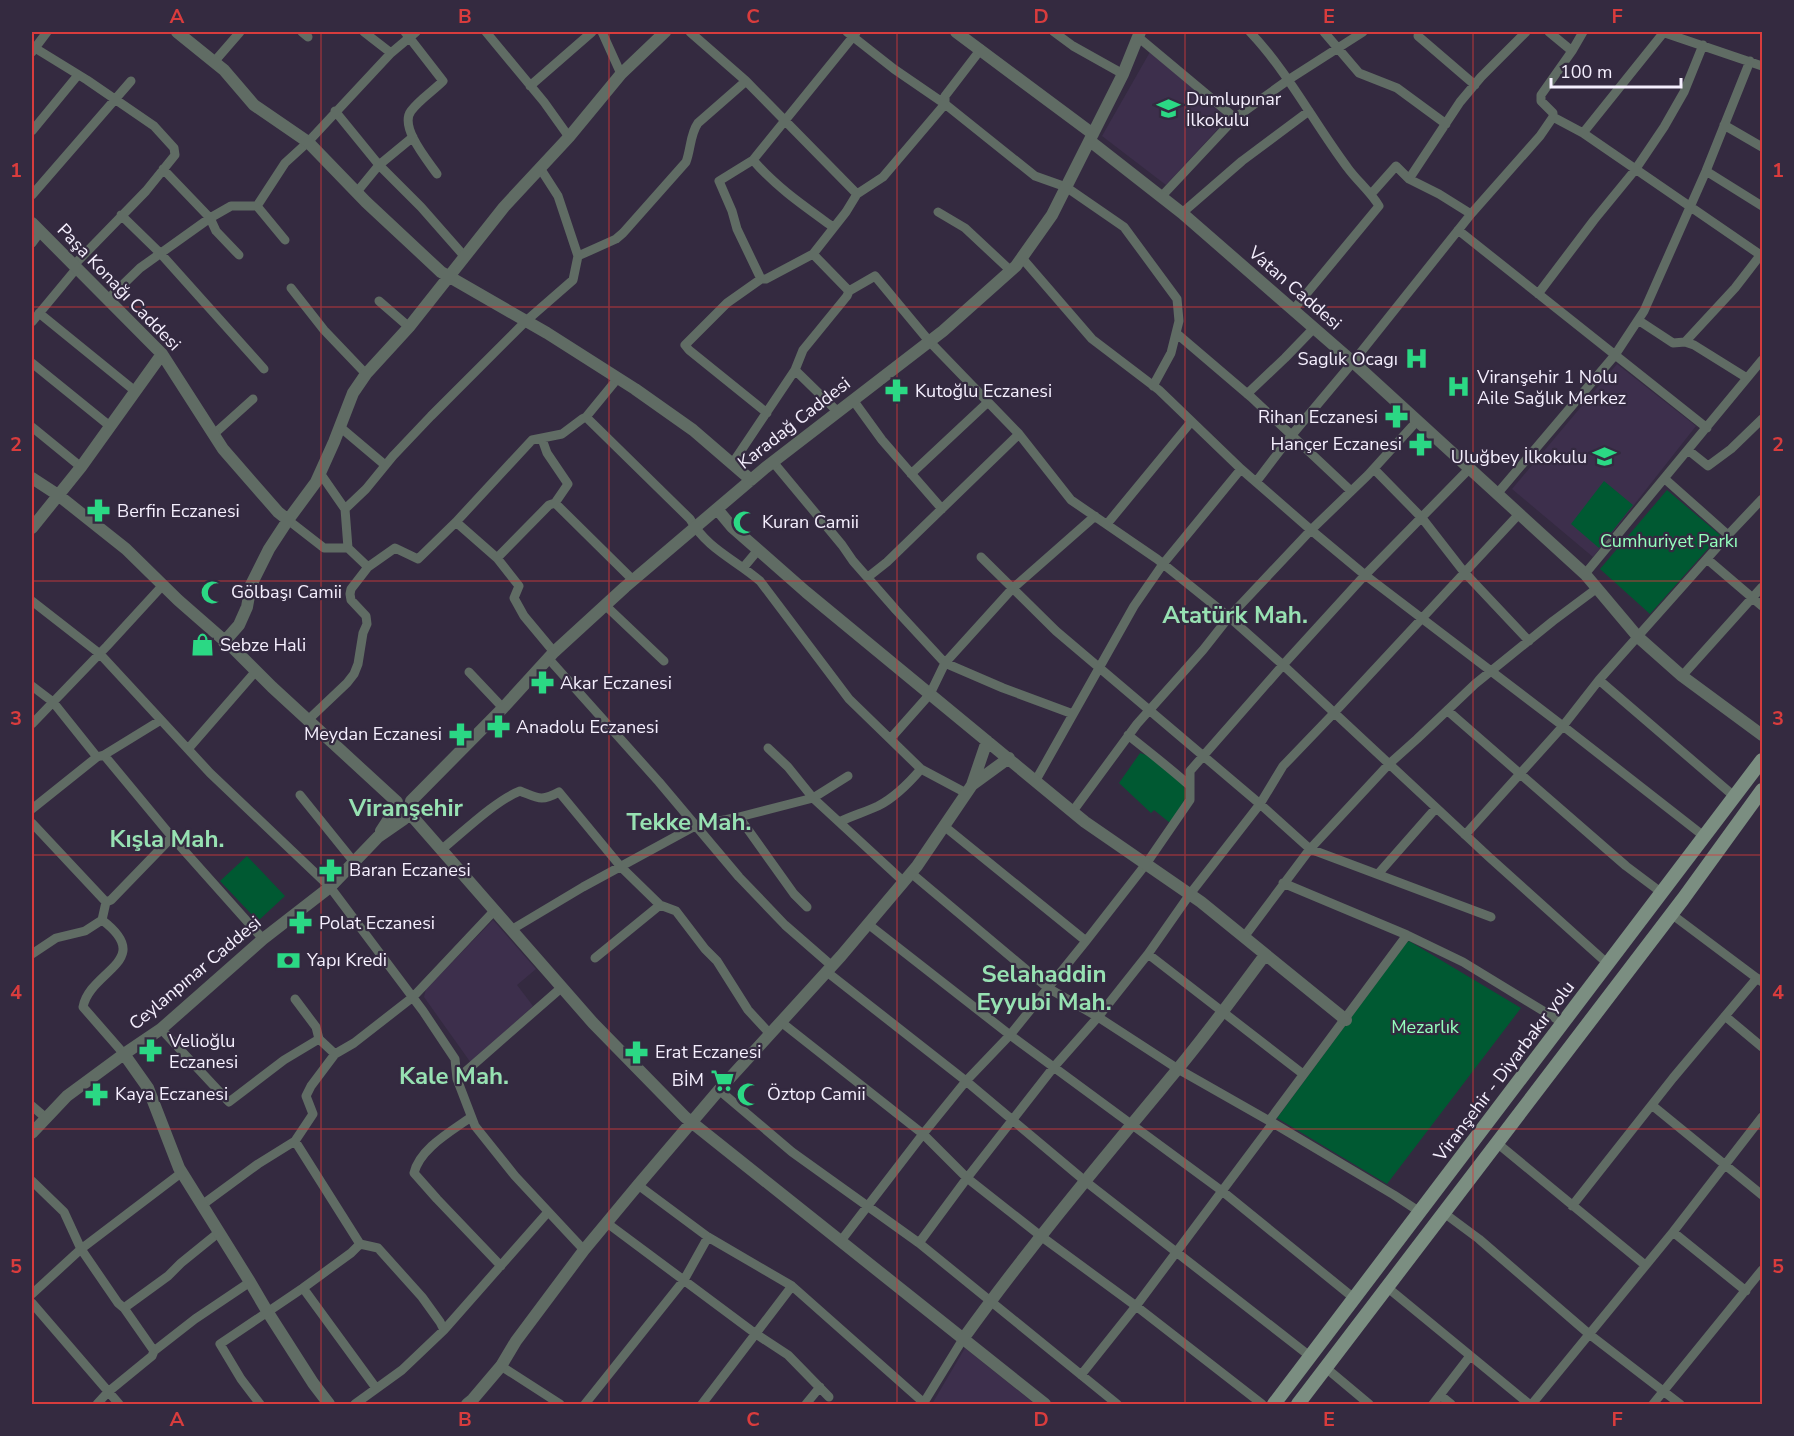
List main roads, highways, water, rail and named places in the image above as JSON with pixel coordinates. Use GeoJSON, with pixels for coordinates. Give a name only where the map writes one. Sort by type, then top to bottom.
{"type":"FeatureCollection","features":[{"type":"Feature","properties":{"kind":"main road","name":"Viranşehir - Diyarbakır yolu"},"geometry":{"type":"LineString","coordinates":[[1274,1404],[1762,760]]}},
{"type":"Feature","properties":{"kind":"main road","name":"Viranşehir - Diyarbakır yolu"},"geometry":{"type":"LineString","coordinates":[[1298,1404],[1388,1288],[1762,790]]}},
{"type":"Feature","properties":{"kind":"place","name":"Dumlupınar İlkokulu"},"geometry":{"type":"Point","coordinates":[1168,109]}},
{"type":"Feature","properties":{"kind":"place","name":"Saglık Ocagı"},"geometry":{"type":"Point","coordinates":[1416,359]}},
{"type":"Feature","properties":{"kind":"place","name":"Viranşehir 1 Nolu Aile Sağlık Merkez"},"geometry":{"type":"Point","coordinates":[1459,387]}},
{"type":"Feature","properties":{"kind":"place","name":"Kutoğlu Eczanesi"},"geometry":{"type":"Point","coordinates":[897,391]}},
{"type":"Feature","properties":{"kind":"place","name":"Rihan Eczanesi"},"geometry":{"type":"Point","coordinates":[1396,417]}},
{"type":"Feature","properties":{"kind":"place","name":"Hançer Eczanesi"},"geometry":{"type":"Point","coordinates":[1420,444]}},
{"type":"Feature","properties":{"kind":"place","name":"Uluğbey İlkokulu"},"geometry":{"type":"Point","coordinates":[1605,457]}},
{"type":"Feature","properties":{"kind":"place","name":"Berfin Eczanesi"},"geometry":{"type":"Point","coordinates":[99,511]}},
{"type":"Feature","properties":{"kind":"place","name":"Kuran Camii"},"geometry":{"type":"Point","coordinates":[744,522]}},
{"type":"Feature","properties":{"kind":"place","name":"Gölbaşı Camii"},"geometry":{"type":"Point","coordinates":[213,592]}},
{"type":"Feature","properties":{"kind":"place","name":"Sebze Hali"},"geometry":{"type":"Point","coordinates":[202,645]}},
{"type":"Feature","properties":{"kind":"place","name":"Akar Eczanesi"},"geometry":{"type":"Point","coordinates":[542,683]}},
{"type":"Feature","properties":{"kind":"place","name":"Anadolu Eczanesi"},"geometry":{"type":"Point","coordinates":[498,727]}},
{"type":"Feature","properties":{"kind":"place","name":"Meydan Eczanesi"},"geometry":{"type":"Point","coordinates":[460,734]}},
{"type":"Feature","properties":{"kind":"place","name":"Baran Eczanesi"},"geometry":{"type":"Point","coordinates":[331,870]}},
{"type":"Feature","properties":{"kind":"place","name":"Polat Eczanesi"},"geometry":{"type":"Point","coordinates":[301,923]}},
{"type":"Feature","properties":{"kind":"place","name":"Yapı Kredi"},"geometry":{"type":"Point","coordinates":[289,960]}},
{"type":"Feature","properties":{"kind":"place","name":"Velioğlu Eczanesi"},"geometry":{"type":"Point","coordinates":[151,1051]}},
{"type":"Feature","properties":{"kind":"place","name":"Erat Eczanesi"},"geometry":{"type":"Point","coordinates":[637,1052]}},
{"type":"Feature","properties":{"kind":"place","name":"BİM"},"geometry":{"type":"Point","coordinates":[722,1080]}},
{"type":"Feature","properties":{"kind":"place","name":"Kaya Eczanesi"},"geometry":{"type":"Point","coordinates":[97,1094]}},
{"type":"Feature","properties":{"kind":"place","name":"Öztop Camii"},"geometry":{"type":"Point","coordinates":[749,1094]}},
{"type":"Feature","properties":{"kind":"district","name":"Atatürk Mah."},"geometry":{"type":"Point","coordinates":[1235,615]}},
{"type":"Feature","properties":{"kind":"district","name":"Viranşehir"},"geometry":{"type":"Point","coordinates":[406,808]}},
{"type":"Feature","properties":{"kind":"district","name":"Tekke Mah."},"geometry":{"type":"Point","coordinates":[689,822]}},
{"type":"Feature","properties":{"kind":"district","name":"Kışla Mah."},"geometry":{"type":"Point","coordinates":[167,839]}},
{"type":"Feature","properties":{"kind":"district","name":"Selahaddin Eyyubi Mah."},"geometry":{"type":"Point","coordinates":[1044,988]}},
{"type":"Feature","properties":{"kind":"district","name":"Kale Mah."},"geometry":{"type":"Point","coordinates":[454,1076]}},
{"type":"Feature","properties":{"kind":"park label","name":"Cumhuriyet Parkı"},"geometry":{"type":"Point","coordinates":[1669,541]}},
{"type":"Feature","properties":{"kind":"park label","name":"Mezarlık"},"geometry":{"type":"Point","coordinates":[1425,1027]}}]}
